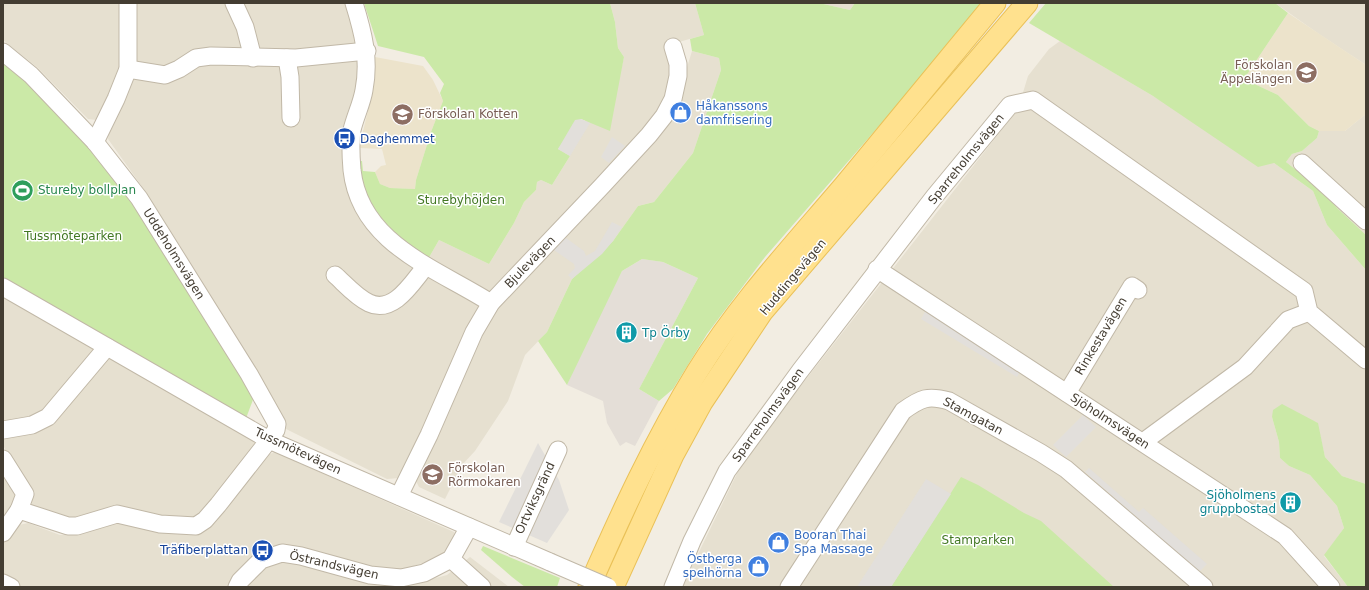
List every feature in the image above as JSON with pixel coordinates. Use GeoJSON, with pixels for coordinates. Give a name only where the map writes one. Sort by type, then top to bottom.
{"type":"FeatureCollection","features":[{"type":"Feature","properties":{"kind":"main road","name":"Huddingevägen"},"geometry":{"type":"LineString","coordinates":[[589,587],[610,538],[671,418],[697,372],[725,331],[764,278],[928,86],[995,3]]}},
{"type":"Feature","properties":{"kind":"main road","name":"Huddingevägen"},"geometry":{"type":"LineString","coordinates":[[613,587],[673,455],[699,408],[762,312],[1027,3]]}},
{"type":"Feature","properties":{"kind":"street"},"geometry":{"type":"LineString","coordinates":[[95,142],[116,99],[128,69],[128,3]]}},
{"type":"Feature","properties":{"kind":"street"},"geometry":{"type":"LineString","coordinates":[[234,3],[245,27],[253,58]]}},
{"type":"Feature","properties":{"kind":"street"},"geometry":{"type":"LineString","coordinates":[[354,3],[367,51],[364,90],[352,133],[353,183],[360,202],[368,217],[399,249],[490,303]]}},
{"type":"Feature","properties":{"kind":"street","name":"Bjulevägen"},"geometry":{"type":"LineString","coordinates":[[399,496],[429,434],[474,332],[490,303],[602,186],[649,135],[664,116],[673,99],[678,76],[678,64],[674,47]]}},
{"type":"Feature","properties":{"kind":"street"},"geometry":{"type":"LineString","coordinates":[[128,69],[165,75],[179,69],[196,58],[211,56],[287,58],[367,51]]}},
{"type":"Feature","properties":{"kind":"street","name":"Uddeholmsvägen"},"geometry":{"type":"LineString","coordinates":[[3,52],[31,75],[95,142],[139,198],[274,417],[276,430],[218,505],[205,520],[196,526],[160,524],[117,514],[77,526],[68,526],[19,510]]}},
{"type":"Feature","properties":{"kind":"street"},"geometry":{"type":"LineString","coordinates":[[287,58],[290,77],[291,118]]}},
{"type":"Feature","properties":{"kind":"street","name":"Sparreholmsvägen"},"geometry":{"type":"LineString","coordinates":[[673,587],[692,541],[727,471],[877,269],[1010,105],[1033,100],[1304,291],[1309,312]]}},
{"type":"Feature","properties":{"kind":"street"},"geometry":{"type":"LineString","coordinates":[[1302,163],[1366,221]]}},
{"type":"Feature","properties":{"kind":"street"},"geometry":{"type":"LineString","coordinates":[[335,275],[368,303],[379,305],[392,302],[402,294],[426,266]]}},
{"type":"Feature","properties":{"kind":"street","name":"Sjöholmsvägen"},"geometry":{"type":"LineString","coordinates":[[877,269],[1285,536],[1331,587]]}},
{"type":"Feature","properties":{"kind":"street","name":"Rinkestavägen"},"geometry":{"type":"LineString","coordinates":[[1067,393],[1132,286],[1138,290]]}},
{"type":"Feature","properties":{"kind":"street","name":"Tussmötevägen"},"geometry":{"type":"LineString","coordinates":[[3,287],[269,440],[608,587]]}},
{"type":"Feature","properties":{"kind":"street"},"geometry":{"type":"LineString","coordinates":[[1143,442],[1245,366],[1288,320],[1309,312],[1366,360]]}},
{"type":"Feature","properties":{"kind":"street"},"geometry":{"type":"LineString","coordinates":[[3,430],[32,425],[48,417],[107,347]]}},
{"type":"Feature","properties":{"kind":"street","name":"Stamgatan"},"geometry":{"type":"LineString","coordinates":[[789,587],[903,411],[915,401],[934,397],[949,401],[1041,453],[1066,469],[1204,587]]}},
{"type":"Feature","properties":{"kind":"street","name":"Ortviksgränd"},"geometry":{"type":"LineString","coordinates":[[514,547],[558,450]]}},
{"type":"Feature","properties":{"kind":"street"},"geometry":{"type":"LineString","coordinates":[[3,459],[24,494],[19,510],[3,533]]}},
{"type":"Feature","properties":{"kind":"street"},"geometry":{"type":"LineString","coordinates":[[470,527],[451,559],[482,587]]}},
{"type":"Feature","properties":{"kind":"street","name":"Östrandsvägen"},"geometry":{"type":"LineString","coordinates":[[237,587],[240,581],[261,560],[282,553],[301,556],[370,575],[401,578],[424,573],[451,559]]}},
{"type":"Feature","properties":{"kind":"street"},"geometry":{"type":"LineString","coordinates":[[3,582],[11,587]]}},
{"type":"Feature","properties":{"kind":"shaded area"},"geometry":{"type":"Polygon","coordinates":[[[3,3],[125,3],[122,68],[97,120],[88,119],[38,68],[3,40],[3,3]]]}},
{"type":"Feature","properties":{"kind":"shaded area"},"geometry":{"type":"Polygon","coordinates":[[[135,3],[228,3],[246,49],[165,70],[139,66],[133,60],[135,3]]]}},
{"type":"Feature","properties":{"kind":"shaded area"},"geometry":{"type":"Polygon","coordinates":[[[237,3],[348,3],[357,49],[262,56],[237,3]]]}},
{"type":"Feature","properties":{"kind":"shaded area"},"geometry":{"type":"Polygon","coordinates":[[[610,3],[695,3],[704,35],[668,45],[673,77],[660,113],[490,296],[427,261],[439,240],[489,264],[514,223],[524,202],[536,190],[537,182],[541,180],[552,185],[570,156],[558,149],[617,88],[624,57],[618,48],[615,22],[610,3]]]}},
{"type":"Feature","properties":{"kind":"shaded area"},"geometry":{"type":"Polygon","coordinates":[[[819,3],[855,3],[850,10],[819,3]]]}},
{"type":"Feature","properties":{"kind":"shaded area"},"geometry":{"type":"Polygon","coordinates":[[[1275,3],[1366,3],[1366,65],[1319,34],[1275,3]]]}},
{"type":"Feature","properties":{"kind":"shaded area","name":"Förskolan Äppelängen"},"geometry":{"type":"Polygon","coordinates":[[[1288,13],[1366,65],[1366,114],[1345,131],[1319,131],[1309,126],[1278,95],[1244,79],[1288,13]]]}},
{"type":"Feature","properties":{"kind":"shaded area"},"geometry":{"type":"Polygon","coordinates":[[[1060,41],[1153,96],[1274,163],[1313,191],[1327,225],[1366,270],[1366,484],[1342,476],[1325,457],[1317,422],[1272,417],[1279,442],[1280,458],[1289,466],[1310,475],[1337,506],[1344,528],[1324,556],[1348,587],[682,587],[745,457],[1018,109],[1028,76],[1049,49],[1060,41]]]}},
{"type":"Feature","properties":{"kind":"shaded area"},"geometry":{"type":"Polygon","coordinates":[[[692,51],[719,58],[721,70],[693,153],[654,202],[638,206],[613,241],[572,279],[547,332],[525,355],[508,401],[475,451],[462,465],[445,499],[419,487],[414,477],[465,364],[494,311],[677,100],[692,51]]]}},
{"type":"Feature","properties":{"kind":"shaded area","name":"Förskolan Kotten"},"geometry":{"type":"Polygon","coordinates":[[[375,57],[423,66],[433,80],[443,101],[431,132],[416,180],[415,189],[390,188],[380,184],[375,172],[381,166],[386,165],[382,149],[359,148],[371,98],[375,70],[375,57]]]}},
{"type":"Feature","properties":{"kind":"shaded area"},"geometry":{"type":"Polygon","coordinates":[[[357,58],[361,62],[349,162],[418,267],[388,298],[369,299],[334,265],[332,276],[385,310],[425,273],[478,305],[481,312],[399,478],[387,479],[286,429],[148,195],[108,139],[109,132],[132,79],[140,76],[195,64],[357,58]]]}},
{"type":"Feature","properties":{"kind":"shaded area"},"geometry":{"type":"Polygon","coordinates":[[[1366,114],[1366,235],[1337,208],[1324,192],[1286,162],[1292,154],[1302,151],[1317,138],[1319,131],[1345,131],[1366,114]]]}},
{"type":"Feature","properties":{"kind":"shaded area"},"geometry":{"type":"Polygon","coordinates":[[[581,119],[590,123],[570,156],[558,149],[575,120],[581,119]]]}},
{"type":"Feature","properties":{"kind":"shaded area"},"geometry":{"type":"Polygon","coordinates":[[[612,137],[625,146],[609,163],[601,157],[612,137]]]}},
{"type":"Feature","properties":{"kind":"shaded area"},"geometry":{"type":"Polygon","coordinates":[[[612,222],[622,227],[613,241],[602,254],[572,279],[568,275],[575,268],[574,264],[554,250],[558,243],[566,238],[584,251],[586,256],[595,251],[612,222]]]}},
{"type":"Feature","properties":{"kind":"shaded area"},"geometry":{"type":"Polygon","coordinates":[[[642,259],[663,262],[698,278],[639,389],[659,401],[635,446],[626,442],[620,446],[607,423],[603,401],[567,385],[587,340],[622,271],[642,259]]]}},
{"type":"Feature","properties":{"kind":"shaded area"},"geometry":{"type":"Polygon","coordinates":[[[3,295],[95,350],[46,414],[3,425],[3,295]]]}},
{"type":"Feature","properties":{"kind":"shaded area"},"geometry":{"type":"Polygon","coordinates":[[[926,310],[1022,368],[1017,377],[921,319],[926,310]]]}},
{"type":"Feature","properties":{"kind":"shaded area"},"geometry":{"type":"Polygon","coordinates":[[[111,356],[253,440],[257,450],[194,522],[112,509],[95,511],[77,519],[35,513],[30,499],[3,445],[3,436],[34,430],[111,356]]]}},
{"type":"Feature","properties":{"kind":"shaded area"},"geometry":{"type":"Polygon","coordinates":[[[1083,415],[1096,427],[1066,457],[1053,445],[1083,415]]]}},
{"type":"Feature","properties":{"kind":"shaded area"},"geometry":{"type":"Polygon","coordinates":[[[538,443],[559,480],[569,510],[547,543],[499,522],[538,443]]]}},
{"type":"Feature","properties":{"kind":"shaded area"},"geometry":{"type":"Polygon","coordinates":[[[275,452],[454,532],[457,538],[443,556],[402,570],[374,571],[301,548],[230,587],[21,587],[3,578],[3,540],[19,525],[28,523],[60,535],[75,534],[125,519],[173,534],[194,533],[265,456],[275,452]]]}},
{"type":"Feature","properties":{"kind":"shaded area"},"geometry":{"type":"Polygon","coordinates":[[[3,468],[17,495],[3,526],[3,468]]]}},
{"type":"Feature","properties":{"kind":"shaded area"},"geometry":{"type":"Polygon","coordinates":[[[1089,468],[1139,512],[1143,508],[1207,564],[1199,572],[1085,472],[1089,468]]]}},
{"type":"Feature","properties":{"kind":"shaded area"},"geometry":{"type":"Polygon","coordinates":[[[926,479],[951,494],[891,587],[857,587],[926,479]]]}},
{"type":"Feature","properties":{"kind":"shaded area"},"geometry":{"type":"Polygon","coordinates":[[[470,557],[509,587],[402,587],[447,575],[470,557]]]}},
{"type":"Feature","properties":{"kind":"shaded area","name":"Träfiberplattan"},"geometry":{"type":"Polygon","coordinates":[[[283,560],[371,582],[401,587],[243,587],[263,567],[283,560]]]}},
{"type":"Feature","properties":{"kind":"green space","name":"Sturebyhöjden"},"geometry":{"type":"Polygon","coordinates":[[[364,3],[610,3],[615,22],[618,48],[624,57],[610,131],[581,119],[558,149],[570,156],[552,185],[541,180],[537,182],[536,190],[524,202],[514,223],[489,264],[439,240],[427,261],[382,223],[363,189],[358,161],[362,161],[363,171],[375,172],[380,184],[390,188],[415,189],[416,180],[431,132],[443,101],[440,93],[444,84],[424,57],[378,46],[364,3]]]}},
{"type":"Feature","properties":{"kind":"green space"},"geometry":{"type":"Polygon","coordinates":[[[695,3],[819,3],[850,10],[855,3],[986,3],[765,257],[707,334],[673,389],[659,401],[639,389],[698,278],[663,262],[642,259],[622,271],[567,385],[538,341],[547,332],[572,279],[613,241],[638,206],[654,202],[693,153],[721,70],[719,58],[692,51],[690,39],[704,35],[695,3]]]}},
{"type":"Feature","properties":{"kind":"green space"},"geometry":{"type":"Polygon","coordinates":[[[1046,3],[1275,3],[1288,13],[1244,79],[1278,95],[1309,126],[1319,131],[1317,138],[1302,151],[1292,154],[1286,162],[1324,192],[1337,208],[1366,235],[1366,270],[1327,225],[1313,191],[1274,163],[1258,167],[1153,96],[1029,23],[1046,3]]]}},
{"type":"Feature","properties":{"kind":"green space","name":"Tussmöteparken"},"geometry":{"type":"Polygon","coordinates":[[[3,59],[76,129],[137,205],[254,397],[245,421],[3,277],[3,59]]]}},
{"type":"Feature","properties":{"kind":"green space"},"geometry":{"type":"Polygon","coordinates":[[[1282,404],[1318,423],[1325,457],[1342,476],[1366,484],[1366,587],[1348,587],[1324,555],[1344,528],[1337,506],[1310,475],[1289,466],[1280,458],[1279,442],[1272,417],[1273,410],[1282,404]]]}},
{"type":"Feature","properties":{"kind":"green space","name":"Stamparken"},"geometry":{"type":"Polygon","coordinates":[[[961,477],[1041,521],[1114,587],[891,587],[961,477]]]}},
{"type":"Feature","properties":{"kind":"green space"},"geometry":{"type":"Polygon","coordinates":[[[483,546],[560,578],[557,587],[525,587],[481,550],[483,546]]]}},
{"type":"Feature","properties":{"kind":"place","name":"Förskolan Äppelängen"},"geometry":{"type":"Point","coordinates":[1307,72]}},
{"type":"Feature","properties":{"kind":"place","name":"Håkanssons damfrisering"},"geometry":{"type":"Point","coordinates":[681,113]}},
{"type":"Feature","properties":{"kind":"place","name":"Förskolan Kotten"},"geometry":{"type":"Point","coordinates":[402,114]}},
{"type":"Feature","properties":{"kind":"place","name":"Daghemmet"},"geometry":{"type":"Point","coordinates":[344,139]}},
{"type":"Feature","properties":{"kind":"place","name":"Stureby bollplan"},"geometry":{"type":"Point","coordinates":[22,190]}},
{"type":"Feature","properties":{"kind":"place","name":"Tp Örby"},"geometry":{"type":"Point","coordinates":[626,333]}},
{"type":"Feature","properties":{"kind":"place","name":"Förskolan Rörmokaren"},"geometry":{"type":"Point","coordinates":[433,475]}},
{"type":"Feature","properties":{"kind":"place","name":"Sjöholmens gruppbostad"},"geometry":{"type":"Point","coordinates":[1291,502]}},
{"type":"Feature","properties":{"kind":"place","name":"Booran Thai Spa Massage"},"geometry":{"type":"Point","coordinates":[778,542]}},
{"type":"Feature","properties":{"kind":"place","name":"Träfiberplattan"},"geometry":{"type":"Point","coordinates":[263,550]}},
{"type":"Feature","properties":{"kind":"place","name":"Östberga spelhörna"},"geometry":{"type":"Point","coordinates":[758,566]}}]}
